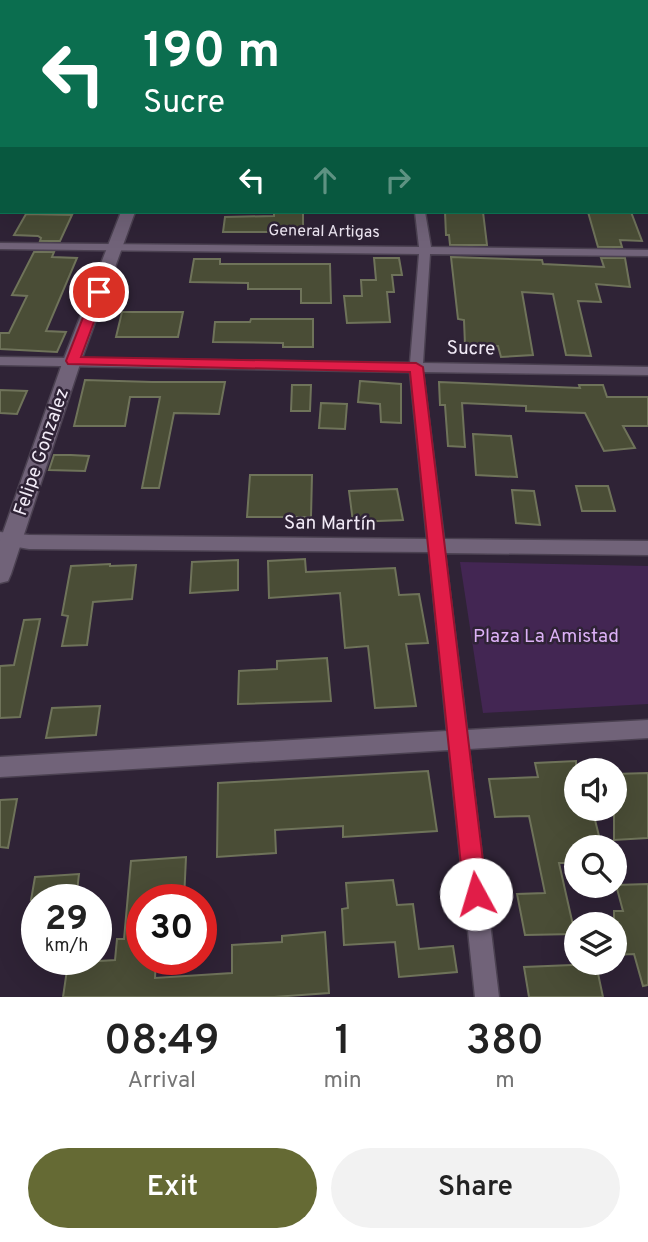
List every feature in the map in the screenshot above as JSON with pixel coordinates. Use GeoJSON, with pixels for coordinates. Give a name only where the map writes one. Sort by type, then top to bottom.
{"type":"FeatureCollection","features":[{"type":"Feature","properties":{"kind":"street","name":"Felipe Gonzalez"},"geometry":{"type":"LineString","coordinates":[[0,573],[6,539],[127,214]]}},
{"type":"Feature","properties":{"kind":"street"},"geometry":{"type":"LineString","coordinates":[[421,214],[425,248],[416,367],[487,997]]}},
{"type":"Feature","properties":{"kind":"street","name":"General Artigas"},"geometry":{"type":"LineString","coordinates":[[0,246],[425,248],[648,253]]}},
{"type":"Feature","properties":{"kind":"street","name":"Sucre"},"geometry":{"type":"LineString","coordinates":[[0,361],[648,371]]}},
{"type":"Feature","properties":{"kind":"street","name":"San Martín"},"geometry":{"type":"LineString","coordinates":[[6,539],[29,542],[648,548]]}},
{"type":"Feature","properties":{"kind":"street"},"geometry":{"type":"LineString","coordinates":[[0,767],[648,729]]}},
{"type":"Feature","properties":{"kind":"green space","name":"Plaza La Amistad"},"geometry":{"type":"Polygon","coordinates":[[[460,562],[648,566],[648,704],[483,713],[460,562]]]}},
{"type":"Feature","properties":{"kind":"building"},"geometry":{"type":"Polygon","coordinates":[[[26,214],[72,215],[60,241],[40,241],[38,236],[14,235],[26,214]]]}},
{"type":"Feature","properties":{"kind":"building"},"geometry":{"type":"Polygon","coordinates":[[[303,214],[303,232],[223,232],[225,217],[303,214]]]}},
{"type":"Feature","properties":{"kind":"building"},"geometry":{"type":"Polygon","coordinates":[[[445,214],[483,214],[487,245],[450,245],[449,235],[446,235],[445,214]]]}},
{"type":"Feature","properties":{"kind":"building"},"geometry":{"type":"Polygon","coordinates":[[[589,214],[632,214],[642,241],[620,240],[622,247],[598,247],[589,214]]]}},
{"type":"Feature","properties":{"kind":"building"},"geometry":{"type":"Polygon","coordinates":[[[34,252],[54,252],[52,257],[77,258],[46,331],[66,332],[57,352],[0,349],[0,333],[9,333],[27,296],[12,295],[34,252]]]}},
{"type":"Feature","properties":{"kind":"building"},"geometry":{"type":"Polygon","coordinates":[[[451,257],[542,260],[543,264],[604,267],[601,258],[625,258],[630,287],[596,284],[601,302],[578,301],[591,356],[566,355],[553,294],[522,292],[533,355],[501,357],[498,346],[465,345],[464,320],[458,319],[451,257]]]}},
{"type":"Feature","properties":{"kind":"building"},"geometry":{"type":"Polygon","coordinates":[[[374,258],[399,258],[402,275],[392,275],[394,292],[387,292],[390,322],[347,323],[344,296],[362,296],[361,280],[376,280],[374,258]]]}},
{"type":"Feature","properties":{"kind":"building"},"geometry":{"type":"Polygon","coordinates":[[[194,259],[220,259],[220,264],[330,264],[331,303],[301,303],[301,289],[248,289],[248,283],[190,282],[194,259]]]}},
{"type":"Feature","properties":{"kind":"building"},"geometry":{"type":"Polygon","coordinates":[[[122,312],[183,312],[178,337],[116,337],[122,312]]]}},
{"type":"Feature","properties":{"kind":"building"},"geometry":{"type":"Polygon","coordinates":[[[251,319],[313,319],[313,347],[283,347],[283,343],[213,342],[215,322],[250,322],[251,319]]]}},
{"type":"Feature","properties":{"kind":"building"},"geometry":{"type":"Polygon","coordinates":[[[85,380],[225,382],[219,414],[174,413],[159,488],[142,488],[160,397],[130,397],[125,426],[74,426],[85,380]]]}},
{"type":"Feature","properties":{"kind":"building"},"geometry":{"type":"Polygon","coordinates":[[[360,381],[401,384],[401,423],[381,422],[380,404],[358,402],[360,381]]]}},
{"type":"Feature","properties":{"kind":"building"},"geometry":{"type":"Polygon","coordinates":[[[439,382],[580,388],[579,385],[603,385],[607,397],[648,397],[648,426],[623,426],[635,448],[604,451],[585,413],[526,411],[526,406],[462,403],[465,447],[448,446],[445,405],[440,405],[439,382]]]}},
{"type":"Feature","properties":{"kind":"building"},"geometry":{"type":"Polygon","coordinates":[[[292,385],[311,385],[310,411],[291,411],[292,385]]]}},
{"type":"Feature","properties":{"kind":"building"},"geometry":{"type":"Polygon","coordinates":[[[0,390],[27,391],[17,414],[0,413],[0,390]]]}},
{"type":"Feature","properties":{"kind":"building"},"geometry":{"type":"Polygon","coordinates":[[[321,403],[347,404],[345,429],[319,428],[321,403]]]}},
{"type":"Feature","properties":{"kind":"building"},"geometry":{"type":"Polygon","coordinates":[[[473,434],[511,436],[517,477],[476,475],[473,434]]]}},
{"type":"Feature","properties":{"kind":"building"},"geometry":{"type":"Polygon","coordinates":[[[54,455],[89,456],[85,471],[49,470],[54,455]]]}},
{"type":"Feature","properties":{"kind":"building"},"geometry":{"type":"Polygon","coordinates":[[[250,475],[312,475],[311,517],[247,517],[250,475]]]}},
{"type":"Feature","properties":{"kind":"building"},"geometry":{"type":"Polygon","coordinates":[[[576,486],[608,486],[615,511],[582,511],[576,486]]]}},
{"type":"Feature","properties":{"kind":"building"},"geometry":{"type":"Polygon","coordinates":[[[397,489],[403,520],[353,522],[349,491],[397,489]]]}},
{"type":"Feature","properties":{"kind":"building"},"geometry":{"type":"Polygon","coordinates":[[[512,490],[534,491],[540,525],[516,523],[512,490]]]}},
{"type":"Feature","properties":{"kind":"building"},"geometry":{"type":"Polygon","coordinates":[[[305,559],[306,572],[395,568],[399,595],[419,594],[428,643],[406,644],[416,706],[375,708],[368,646],[345,648],[340,593],[269,598],[268,561],[305,559]]]}},
{"type":"Feature","properties":{"kind":"building"},"geometry":{"type":"Polygon","coordinates":[[[238,560],[238,590],[190,593],[192,562],[238,560]]]}},
{"type":"Feature","properties":{"kind":"building"},"geometry":{"type":"Polygon","coordinates":[[[136,565],[132,599],[93,602],[87,645],[62,646],[68,616],[62,615],[71,566],[136,565]]]}},
{"type":"Feature","properties":{"kind":"building"},"geometry":{"type":"Polygon","coordinates":[[[40,619],[20,717],[0,718],[0,666],[14,665],[24,620],[40,619]]]}},
{"type":"Feature","properties":{"kind":"building"},"geometry":{"type":"Polygon","coordinates":[[[327,658],[331,701],[238,704],[239,671],[277,669],[277,661],[327,658]]]}},
{"type":"Feature","properties":{"kind":"building"},"geometry":{"type":"Polygon","coordinates":[[[100,706],[96,735],[46,738],[52,708],[100,706]]]}},
{"type":"Feature","properties":{"kind":"building"},"geometry":{"type":"Polygon","coordinates":[[[564,762],[564,821],[595,821],[599,835],[564,835],[564,863],[559,863],[564,898],[567,898],[570,912],[564,912],[564,934],[525,935],[517,894],[545,893],[529,816],[495,817],[489,779],[538,777],[535,763],[564,762]]]}},
{"type":"Feature","properties":{"kind":"building"},"geometry":{"type":"Polygon","coordinates":[[[428,771],[437,831],[343,837],[343,826],[275,830],[276,853],[217,857],[218,783],[428,771]]]}},
{"type":"Feature","properties":{"kind":"building"},"geometry":{"type":"Polygon","coordinates":[[[648,773],[648,838],[627,839],[627,835],[614,835],[614,821],[627,821],[627,774],[648,773]]]}},
{"type":"Feature","properties":{"kind":"building"},"geometry":{"type":"Polygon","coordinates":[[[17,799],[8,848],[0,847],[0,800],[17,799]]]}},
{"type":"Feature","properties":{"kind":"building"},"geometry":{"type":"Polygon","coordinates":[[[186,857],[185,884],[129,884],[131,861],[186,857]]]}},
{"type":"Feature","properties":{"kind":"building"},"geometry":{"type":"Polygon","coordinates":[[[79,874],[78,884],[34,884],[35,877],[79,874]]]}},
{"type":"Feature","properties":{"kind":"building"},"geometry":{"type":"Polygon","coordinates":[[[393,880],[397,905],[413,904],[419,949],[453,946],[457,972],[399,977],[395,942],[344,945],[342,909],[348,908],[346,883],[393,880]]]}},
{"type":"Feature","properties":{"kind":"building"},"geometry":{"type":"Polygon","coordinates":[[[648,884],[648,985],[643,986],[634,954],[627,954],[627,912],[614,912],[623,911],[620,898],[627,898],[627,885],[648,884]]]}},
{"type":"Feature","properties":{"kind":"building"},"geometry":{"type":"Polygon","coordinates":[[[126,917],[126,975],[155,975],[155,978],[232,973],[232,945],[282,942],[282,936],[325,932],[329,993],[274,997],[63,997],[66,975],[112,975],[117,939],[124,939],[126,917]]]}},
{"type":"Feature","properties":{"kind":"building"},"geometry":{"type":"Polygon","coordinates":[[[564,965],[564,975],[598,975],[603,997],[529,997],[524,967],[564,965]]]}},
{"type":"Feature","properties":{"kind":"route"},"geometry":{"type":"LineString","coordinates":[[99,292],[72,361],[416,367],[476,894]]}}]}
